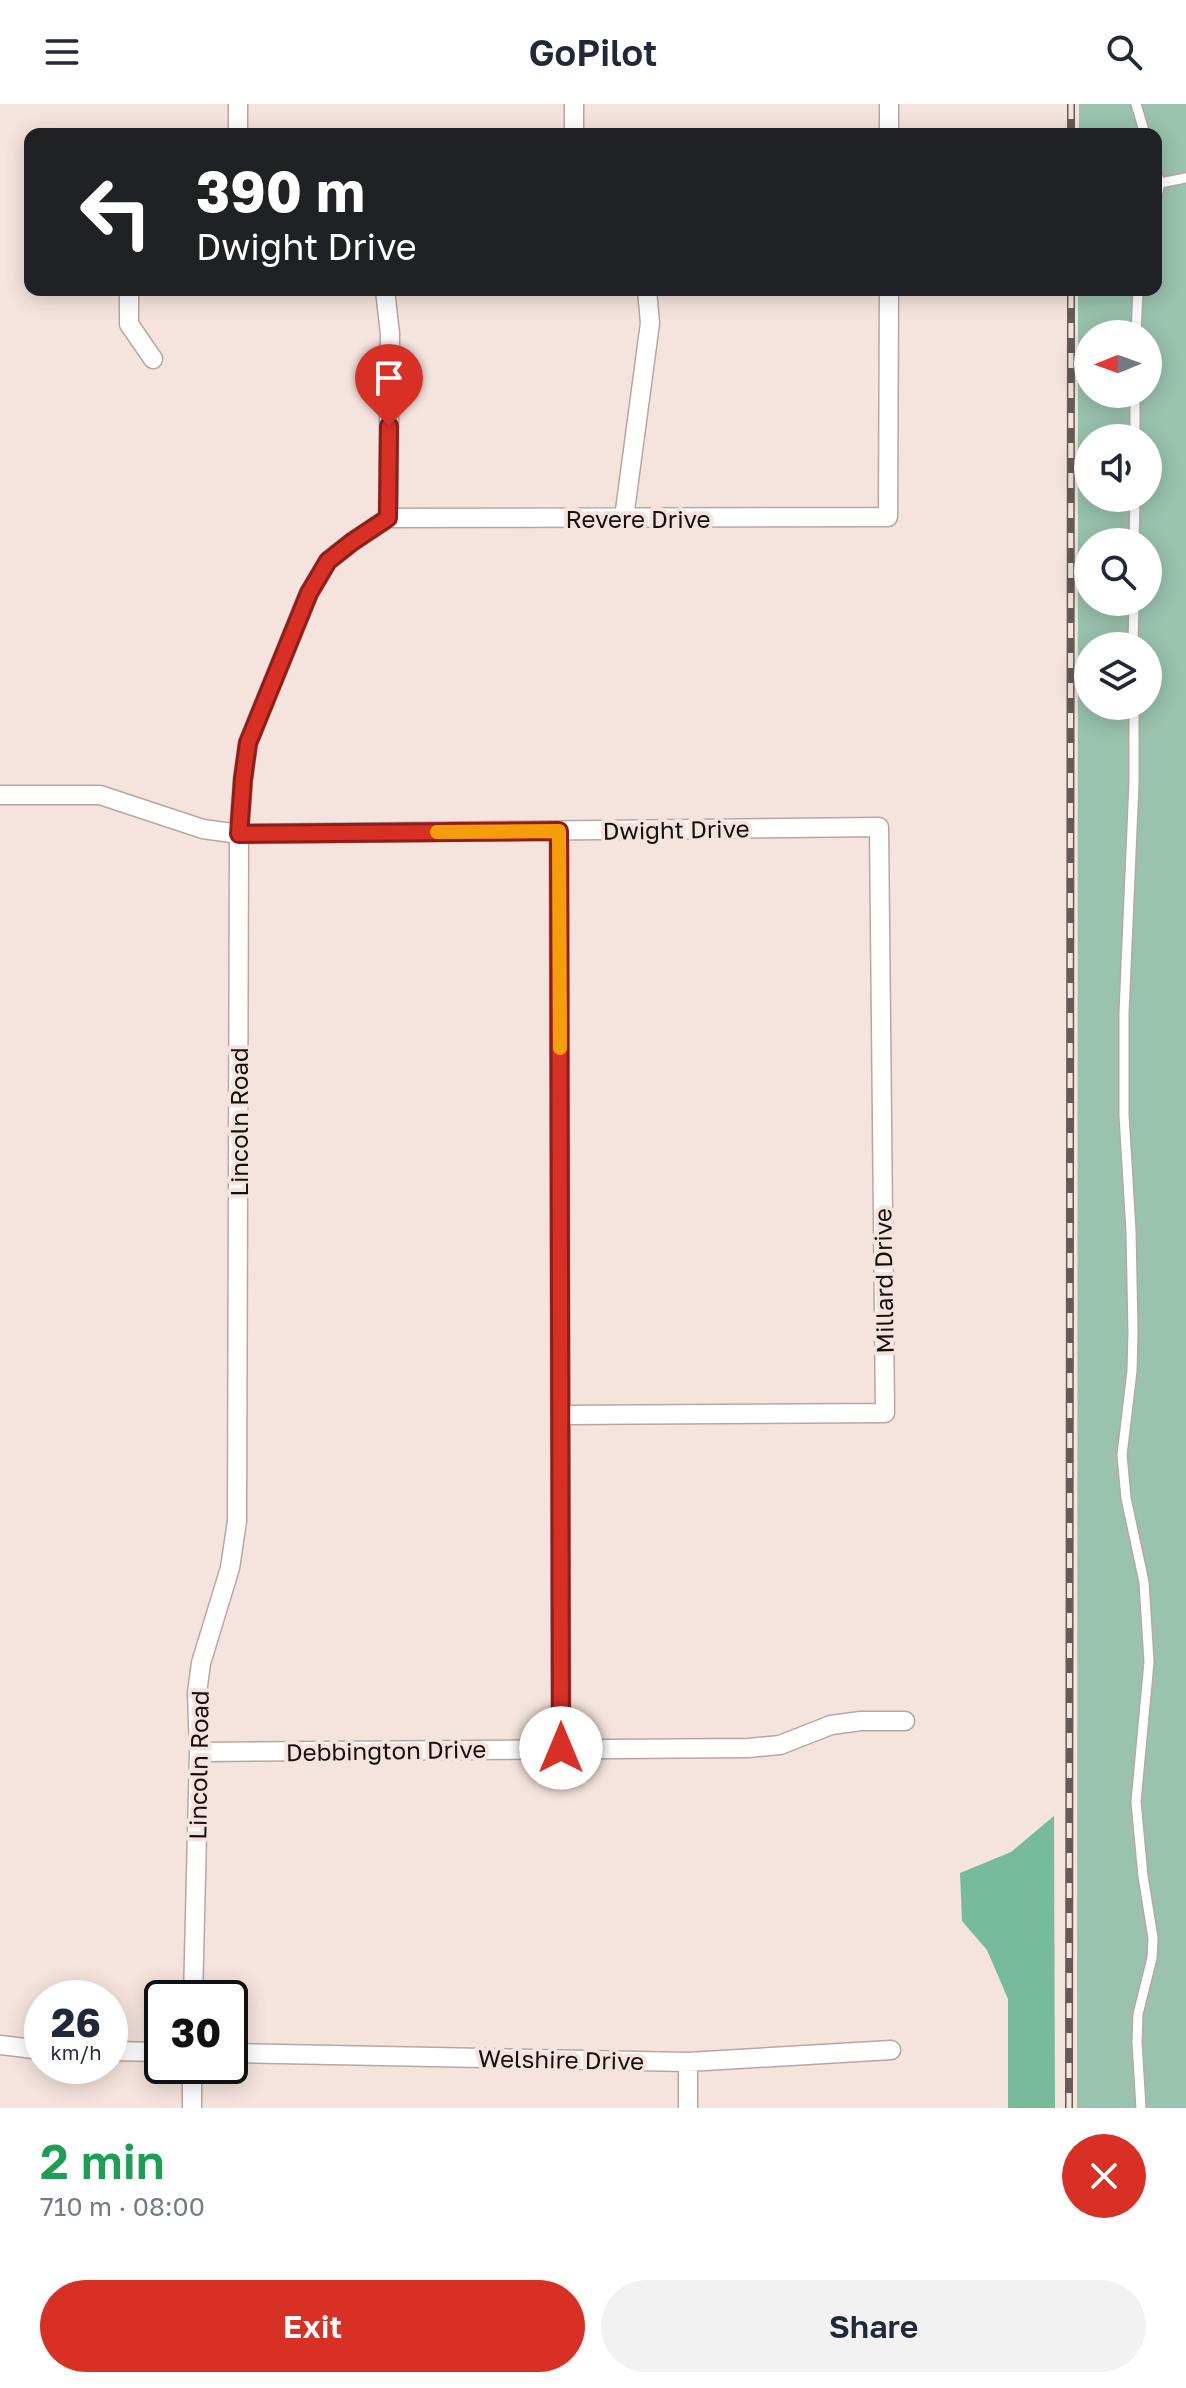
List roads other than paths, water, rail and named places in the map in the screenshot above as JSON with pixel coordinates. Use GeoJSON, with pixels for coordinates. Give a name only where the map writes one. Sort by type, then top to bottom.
{"type":"FeatureCollection","features":[{"type":"Feature","properties":{"kind":"street"},"geometry":{"type":"LineString","coordinates":[[238,104],[238,128]]}},
{"type":"Feature","properties":{"kind":"street"},"geometry":{"type":"LineString","coordinates":[[574,104],[574,128]]}},
{"type":"Feature","properties":{"kind":"street"},"geometry":{"type":"LineString","coordinates":[[889,104],[889,128]]}},
{"type":"Feature","properties":{"kind":"street"},"geometry":{"type":"LineString","coordinates":[[129,296],[129,324],[153,359]]}},
{"type":"Feature","properties":{"kind":"street"},"geometry":{"type":"LineString","coordinates":[[386,296],[390,334],[388,518]]}},
{"type":"Feature","properties":{"kind":"street"},"geometry":{"type":"LineString","coordinates":[[624,518],[650,323],[648,296]]}},
{"type":"Feature","properties":{"kind":"street","name":"Revere Drive"},"geometry":{"type":"LineString","coordinates":[[388,518],[888,517],[889,296]]}},
{"type":"Feature","properties":{"kind":"street","name":"Lincoln Road"},"geometry":{"type":"LineString","coordinates":[[193,1980],[199,1752],[197,1693],[201,1663],[230,1568],[237,1521],[239,834],[243,779],[248,743],[309,593],[328,561],[388,518]]}},
{"type":"Feature","properties":{"kind":"street","name":"Dwight Drive"},"geometry":{"type":"LineString","coordinates":[[0,795],[100,795],[203,829],[239,834],[879,827]]}},
{"type":"Feature","properties":{"kind":"street","name":"Millard Drive"},"geometry":{"type":"LineString","coordinates":[[562,1415],[885,1413],[879,827]]}},
{"type":"Feature","properties":{"kind":"street"},"geometry":{"type":"LineString","coordinates":[[559,831],[561,1748]]}},
{"type":"Feature","properties":{"kind":"street","name":"Debbington Drive"},"geometry":{"type":"LineString","coordinates":[[199,1752],[748,1748],[780,1745],[831,1725],[905,1721]]}},
{"type":"Feature","properties":{"kind":"street"},"geometry":{"type":"LineString","coordinates":[[0,2045],[24,2048]]}},
{"type":"Feature","properties":{"kind":"street","name":"Welshire Drive"},"geometry":{"type":"LineString","coordinates":[[248,2053],[688,2062],[891,2050]]}},
{"type":"Feature","properties":{"kind":"street"},"geometry":{"type":"LineString","coordinates":[[688,2062],[688,2108]]}},
{"type":"Feature","properties":{"kind":"street"},"geometry":{"type":"LineString","coordinates":[[192,2084],[192,2108]]}},
{"type":"Feature","properties":{"kind":"lane"},"geometry":{"type":"LineString","coordinates":[[1136,104],[1143,128]]}},
{"type":"Feature","properties":{"kind":"lane"},"geometry":{"type":"LineString","coordinates":[[1162,183],[1186,178]]}},
{"type":"Feature","properties":{"kind":"lane"},"geometry":{"type":"LineString","coordinates":[[1137,320],[1138,296]]}},
{"type":"Feature","properties":{"kind":"lane"},"geometry":{"type":"LineString","coordinates":[[1134,720],[1124,1013],[1124,1115],[1133,1332],[1132,1371],[1122,1455],[1126,1498],[1144,1582],[1149,1662],[1136,1802],[1153,1938],[1152,1958],[1138,2014],[1141,2108]]}},
{"type":"Feature","properties":{"kind":"railway"},"geometry":{"type":"LineString","coordinates":[[1071,104],[1071,128]]}},
{"type":"Feature","properties":{"kind":"railway"},"geometry":{"type":"LineString","coordinates":[[1069,2108],[1071,296]]}}]}
